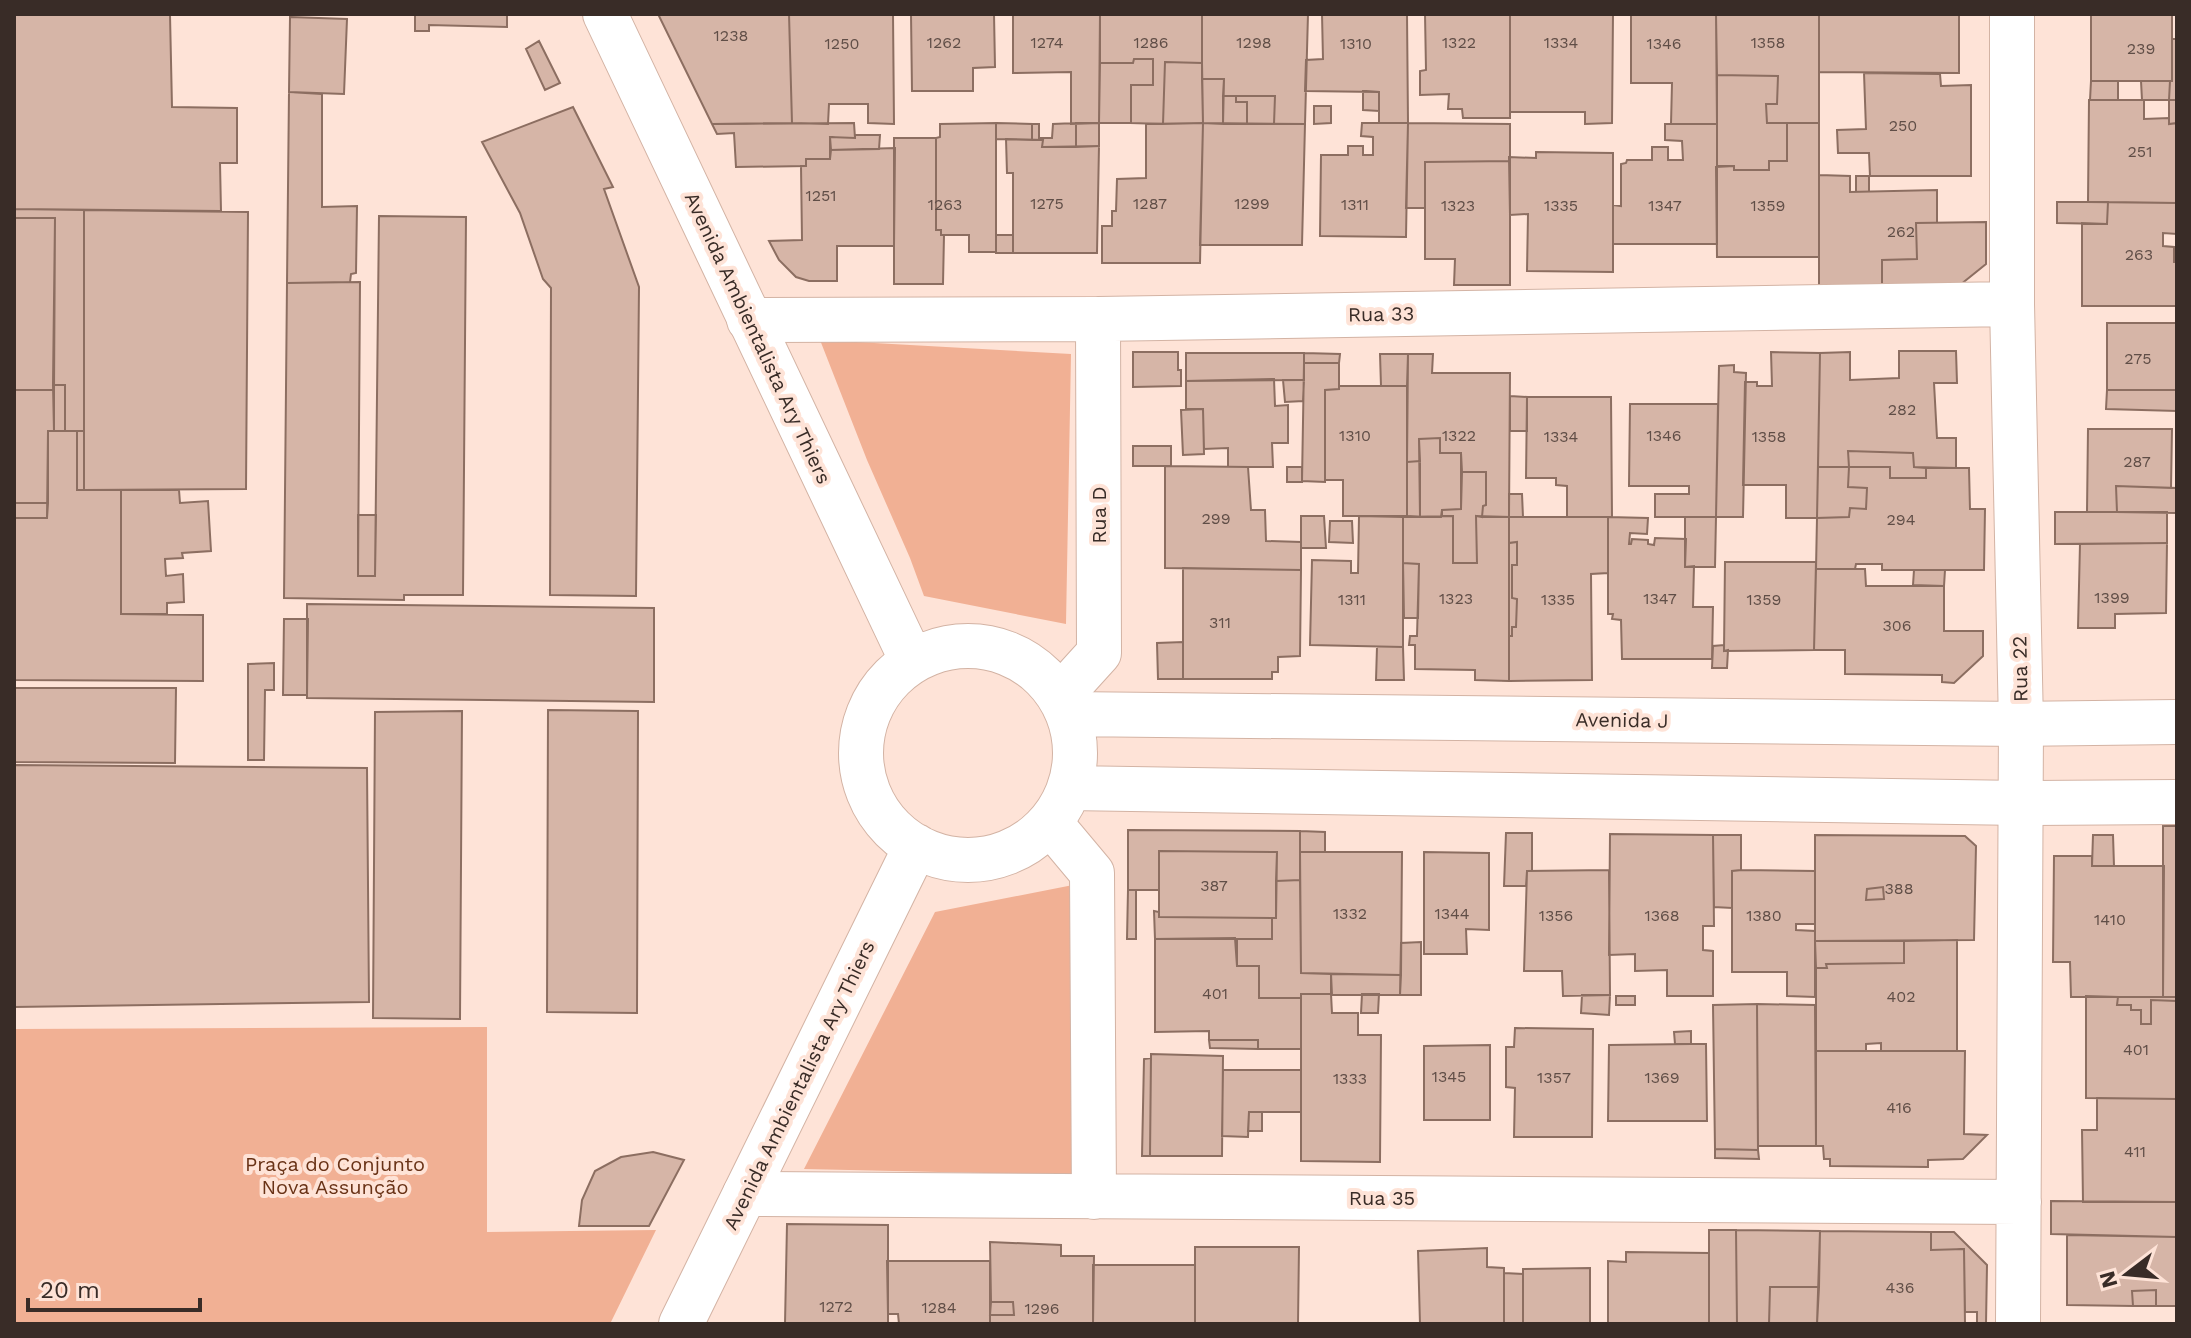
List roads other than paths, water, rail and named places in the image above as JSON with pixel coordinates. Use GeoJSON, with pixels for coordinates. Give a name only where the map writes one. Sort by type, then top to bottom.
{"type":"FeatureCollection","features":[{"type":"Feature","properties":{"kind":"street","name":"Avenida Ambientalista Ary Thiers"},"geometry":{"type":"LineString","coordinates":[[605,14],[912,661]]}},
{"type":"Feature","properties":{"kind":"street","name":"Rua 22"},"geometry":{"type":"LineString","coordinates":[[2012,14],[2012,304],[2021,724],[2018,1324]]}},
{"type":"Feature","properties":{"kind":"street","name":"Rua 33"},"geometry":{"type":"LineString","coordinates":[[749,320],[1098,319],[2012,304]]}},
{"type":"Feature","properties":{"kind":"street","name":"Rua D"},"geometry":{"type":"LineString","coordinates":[[1064,705],[1099,653],[1098,319]]}},
{"type":"Feature","properties":{"kind":"street"},"geometry":{"type":"LineString","coordinates":[[972,645],[1006,652],[1036,670],[1064,705],[1076,750],[1073,776],[1060,806],[1025,845],[995,859],[962,861],[929,855],[901,838],[878,814],[864,783],[860,750],[866,717],[882,688],[912,661],[937,649],[972,645]]}},
{"type":"Feature","properties":{"kind":"street","name":"Avenida J"},"geometry":{"type":"LineString","coordinates":[[1064,705],[2021,724],[2177,722]]}},
{"type":"Feature","properties":{"kind":"street"},"geometry":{"type":"LineString","coordinates":[[1060,806],[2177,802]]}},
{"type":"Feature","properties":{"kind":"street"},"geometry":{"type":"LineString","coordinates":[[1060,806],[1092,873],[1094,1197]]}},
{"type":"Feature","properties":{"kind":"street","name":"Avenida Ambientalista Ary Thiers"},"geometry":{"type":"LineString","coordinates":[[681,1324],[916,846]]}},
{"type":"Feature","properties":{"kind":"street","name":"Rua 35"},"geometry":{"type":"LineString","coordinates":[[745,1194],[2019,1202]]}},
{"type":"Feature","properties":{"kind":"park label","name":"Praça do Conjunto Nova Assunção"},"geometry":{"type":"Point","coordinates":[335,1176]}}]}
